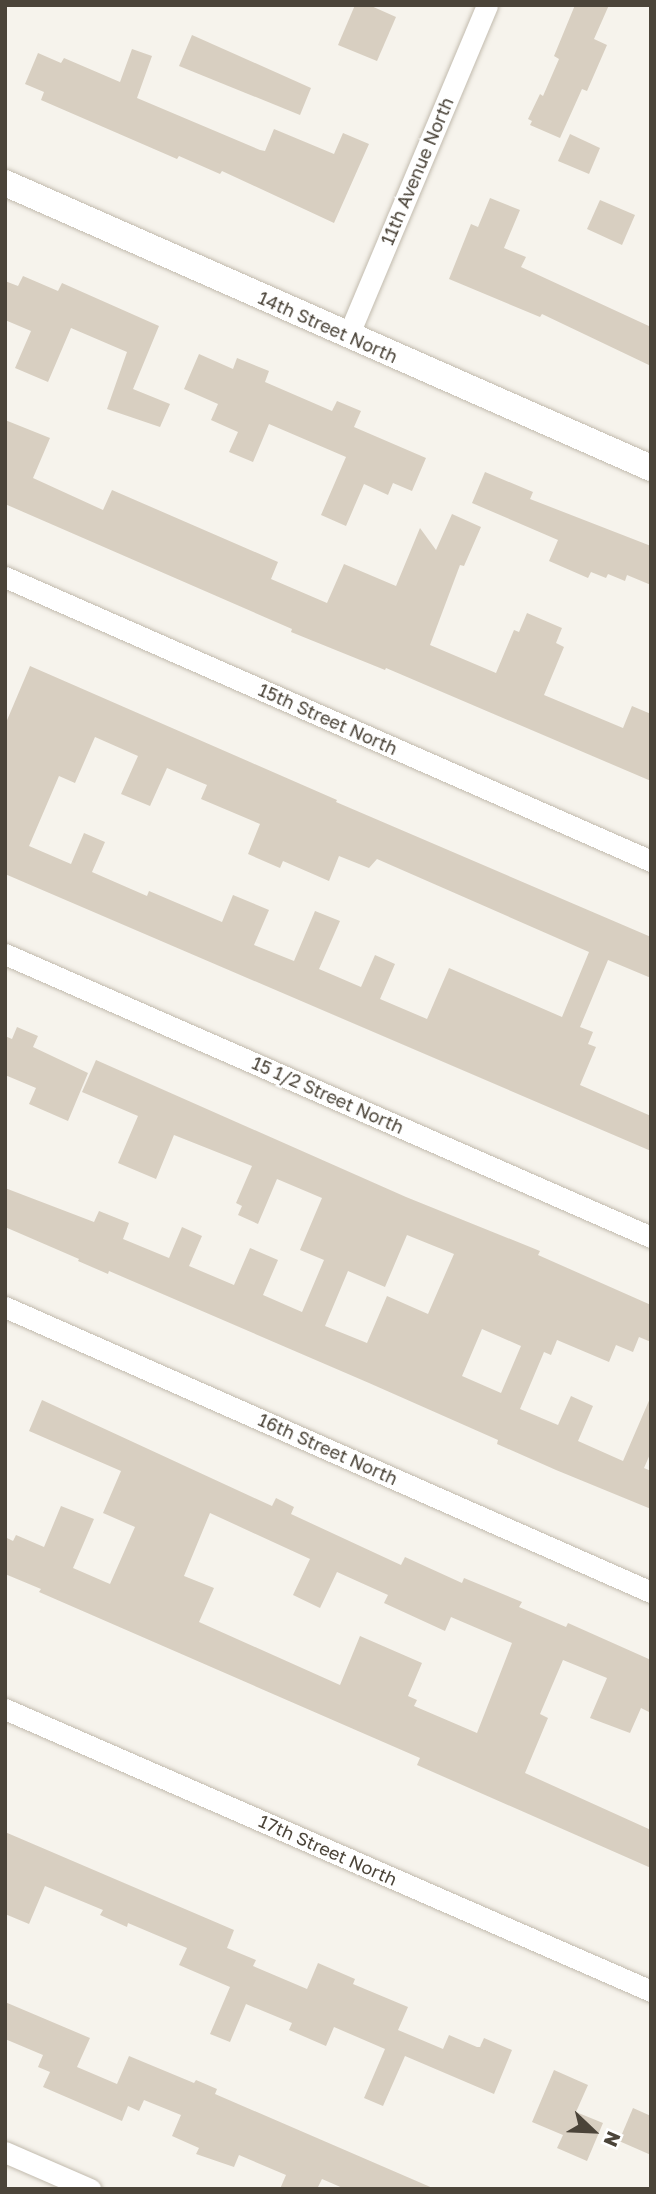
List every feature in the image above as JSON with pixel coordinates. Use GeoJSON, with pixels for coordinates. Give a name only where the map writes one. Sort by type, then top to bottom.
{"type":"FeatureCollection","features":[{"type":"Feature","properties":{"kind":"street","name":"11th Avenue North"},"geometry":{"type":"LineString","coordinates":[[348,336],[487,5]]}},
{"type":"Feature","properties":{"kind":"street","name":"14th Street North"},"geometry":{"type":"LineString","coordinates":[[5,184],[651,468]]}},
{"type":"Feature","properties":{"kind":"street","name":"15th Street North"},"geometry":{"type":"LineString","coordinates":[[5,577],[651,861]]}},
{"type":"Feature","properties":{"kind":"street","name":"15 1/2 Street North"},"geometry":{"type":"LineString","coordinates":[[5,954],[651,1237]]}},
{"type":"Feature","properties":{"kind":"street","name":"16th Street North"},"geometry":{"type":"LineString","coordinates":[[5,1307],[651,1592]]}},
{"type":"Feature","properties":{"kind":"street","name":"17th Street North"},"geometry":{"type":"LineString","coordinates":[[5,1709],[651,1991]]}},
{"type":"Feature","properties":{"kind":"street"},"geometry":{"type":"LineString","coordinates":[[5,2151],[90,2189]]}},
{"type":"Feature","properties":{"kind":"building"},"geometry":{"type":"Polygon","coordinates":[[[355,5],[369,5],[396,17],[377,61],[338,45],[355,5]]]}},
{"type":"Feature","properties":{"kind":"building"},"geometry":{"type":"Polygon","coordinates":[[[575,5],[609,5],[594,39],[607,45],[587,91],[582,89],[560,138],[530,125],[532,121],[528,119],[540,94],[543,96],[559,59],[554,56],[575,5]]]}},
{"type":"Feature","properties":{"kind":"building"},"geometry":{"type":"Polygon","coordinates":[[[192,35],[311,88],[300,115],[179,66],[192,35]]]}},
{"type":"Feature","properties":{"kind":"building"},"geometry":{"type":"Polygon","coordinates":[[[132,49],[152,56],[137,98],[260,150],[265,151],[274,129],[334,154],[343,133],[369,144],[334,223],[222,171],[220,174],[179,156],[177,159],[41,100],[44,92],[25,84],[38,53],[61,63],[64,58],[120,82],[132,49]]]}},
{"type":"Feature","properties":{"kind":"building"},"geometry":{"type":"Polygon","coordinates":[[[570,134],[600,148],[589,174],[558,161],[570,134]]]}},
{"type":"Feature","properties":{"kind":"building"},"geometry":{"type":"Polygon","coordinates":[[[490,198],[520,210],[504,248],[526,257],[521,267],[651,327],[651,366],[542,314],[540,317],[449,279],[471,224],[478,227],[490,198]]]}},
{"type":"Feature","properties":{"kind":"building"},"geometry":{"type":"Polygon","coordinates":[[[600,200],[635,215],[622,245],[587,229],[600,200]]]}},
{"type":"Feature","properties":{"kind":"building"},"geometry":{"type":"Polygon","coordinates":[[[23,276],[58,291],[62,283],[159,326],[133,389],[170,404],[160,427],[107,409],[127,352],[71,328],[48,382],[15,368],[31,331],[5,320],[5,281],[18,286],[23,276]]]}},
{"type":"Feature","properties":{"kind":"building"},"geometry":{"type":"Polygon","coordinates":[[[199,354],[233,369],[237,358],[269,371],[265,382],[332,411],[337,401],[361,411],[354,427],[426,458],[412,491],[393,483],[388,495],[364,484],[346,526],[321,515],[346,457],[269,424],[253,462],[229,452],[238,432],[211,420],[218,404],[184,389],[199,354]]]}},
{"type":"Feature","properties":{"kind":"building"},"geometry":{"type":"Polygon","coordinates":[[[5,420],[50,438],[33,478],[103,510],[112,490],[278,562],[271,579],[327,603],[344,564],[396,586],[420,528],[436,550],[452,514],[481,527],[464,566],[460,565],[430,645],[496,673],[514,630],[519,632],[527,613],[562,628],[556,643],[564,647],[544,695],[623,728],[632,706],[651,714],[651,781],[386,668],[385,670],[291,632],[292,629],[5,504],[5,420]]]}},
{"type":"Feature","properties":{"kind":"building"},"geometry":{"type":"Polygon","coordinates":[[[485,472],[533,492],[530,499],[651,546],[651,585],[627,575],[625,581],[608,574],[606,578],[591,572],[588,578],[549,561],[558,540],[472,503],[485,472]]]}},
{"type":"Feature","properties":{"kind":"building"},"geometry":{"type":"Polygon","coordinates":[[[30,666],[337,800],[336,802],[651,937],[651,978],[608,960],[580,1027],[593,1032],[588,1044],[596,1047],[580,1085],[651,1116],[651,1151],[5,874],[5,725],[30,666]],[[95,737],[75,783],[59,776],[29,846],[71,864],[84,833],[105,842],[92,872],[147,896],[149,891],[222,922],[233,895],[269,910],[254,945],[294,961],[315,911],[340,921],[319,969],[361,987],[375,955],[395,964],[380,999],[427,1019],[449,968],[562,1017],[589,952],[377,859],[369,868],[339,856],[329,881],[283,861],[280,868],[248,854],[260,824],[201,799],[207,785],[167,768],[150,806],[121,794],[138,756],[95,737]]]}},
{"type":"Feature","properties":{"kind":"building"},"geometry":{"type":"Polygon","coordinates":[[[17,1027],[38,1036],[33,1047],[88,1073],[68,1121],[29,1104],[36,1088],[5,1075],[5,1036],[12,1039],[17,1027]]]}},
{"type":"Feature","properties":{"kind":"building"},"geometry":{"type":"Polygon","coordinates":[[[96,1060],[406,1197],[540,1251],[538,1255],[651,1305],[651,1342],[639,1337],[633,1352],[616,1345],[609,1362],[557,1340],[551,1355],[544,1352],[520,1409],[558,1425],[571,1396],[593,1406],[578,1441],[623,1461],[651,1396],[651,1452],[644,1468],[651,1471],[651,1509],[497,1444],[498,1440],[369,1383],[109,1271],[108,1274],[5,1227],[5,1188],[94,1222],[99,1211],[129,1223],[123,1239],[169,1258],[182,1227],[202,1236],[189,1266],[234,1285],[250,1248],[278,1260],[263,1295],[302,1312],[324,1260],[300,1250],[322,1198],[277,1179],[258,1224],[238,1215],[242,1206],[236,1203],[252,1166],[174,1135],[156,1179],[118,1163],[138,1116],[82,1092],[96,1060]],[[407,1235],[385,1287],[348,1271],[325,1326],[367,1343],[387,1296],[428,1314],[454,1254],[407,1235]],[[482,1329],[462,1376],[501,1393],[521,1346],[482,1329]]]}},
{"type":"Feature","properties":{"kind":"building"},"geometry":{"type":"Polygon","coordinates":[[[42,1400],[272,1506],[276,1498],[294,1507],[291,1514],[401,1565],[405,1557],[462,1583],[464,1578],[522,1602],[519,1607],[566,1627],[568,1623],[651,1660],[651,1713],[641,1708],[630,1733],[590,1718],[607,1678],[563,1660],[540,1714],[548,1718],[525,1773],[651,1830],[651,1868],[417,1765],[420,1758],[39,1592],[41,1589],[5,1574],[5,1537],[13,1541],[16,1535],[44,1547],[61,1506],[94,1519],[73,1568],[110,1584],[135,1527],[103,1513],[121,1471],[29,1431],[42,1400]],[[210,1513],[184,1576],[214,1588],[199,1622],[340,1685],[360,1636],[422,1663],[408,1696],[417,1700],[414,1706],[477,1733],[512,1643],[451,1617],[445,1631],[384,1603],[388,1595],[337,1572],[320,1608],[293,1595],[310,1559],[210,1513]]]}},
{"type":"Feature","properties":{"kind":"building"},"geometry":{"type":"Polygon","coordinates":[[[5,1832],[234,1930],[227,1948],[256,1960],[253,1966],[307,1989],[318,1963],[355,1979],[353,1984],[408,2007],[398,2030],[443,2049],[449,2035],[477,2047],[480,2047],[484,2038],[512,2050],[494,2094],[405,2056],[383,2106],[364,2098],[385,2049],[334,2027],[326,2046],[289,2030],[292,2023],[246,2004],[230,2042],[210,2034],[230,1987],[179,1965],[187,1948],[128,1923],[127,1927],[100,1915],[103,1910],[45,1886],[29,1924],[5,1914],[5,1832]]]}},
{"type":"Feature","properties":{"kind":"building"},"geometry":{"type":"Polygon","coordinates":[[[5,2002],[90,2038],[77,2067],[117,2084],[129,2056],[194,2083],[196,2080],[217,2089],[215,2094],[435,2189],[345,2189],[322,2179],[317,2189],[280,2189],[286,2175],[239,2155],[234,2167],[196,2154],[199,2148],[172,2136],[181,2115],[144,2100],[139,2111],[128,2106],[122,2121],[43,2087],[50,2072],[38,2067],[43,2055],[5,2039],[5,2002]]]}},
{"type":"Feature","properties":{"kind":"building"},"geometry":{"type":"Polygon","coordinates":[[[554,2070],[588,2085],[576,2112],[603,2123],[587,2161],[557,2148],[563,2135],[532,2122],[554,2070]]]}},
{"type":"Feature","properties":{"kind":"building"},"geometry":{"type":"Polygon","coordinates":[[[633,2108],[651,2116],[651,2155],[619,2141],[633,2108]]]}}]}
